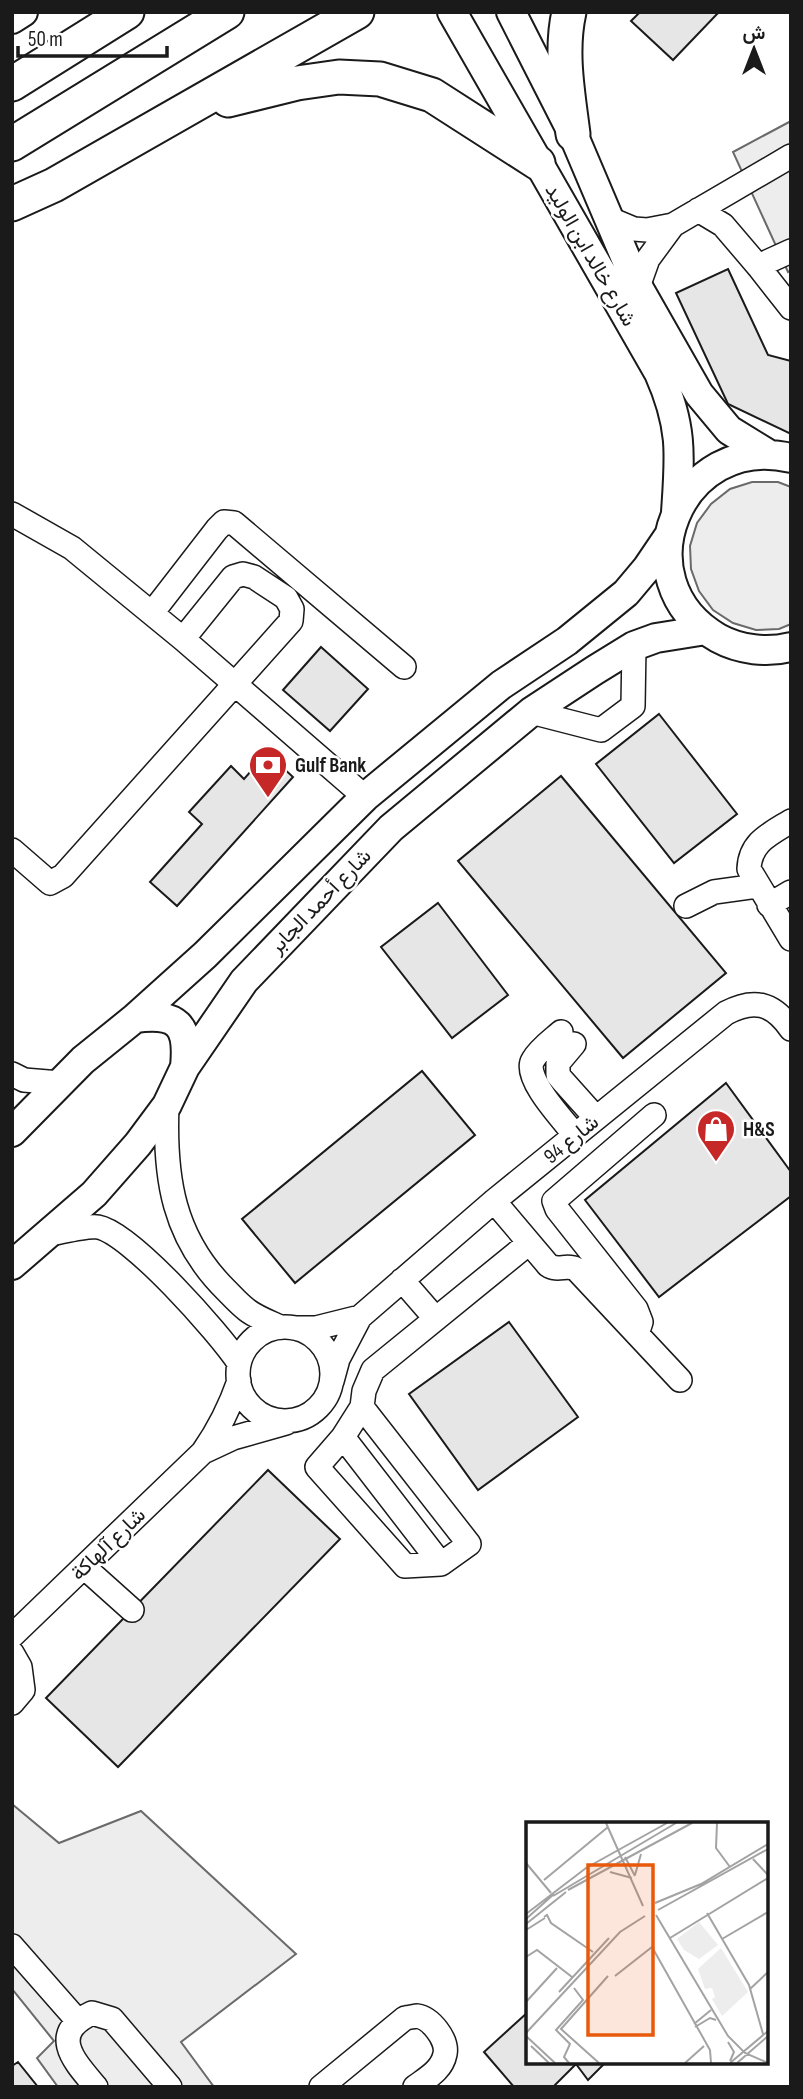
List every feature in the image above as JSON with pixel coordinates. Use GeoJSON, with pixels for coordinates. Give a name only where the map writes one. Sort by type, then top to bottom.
{"type":"FeatureCollection","features":[{"type":"Feature","properties":{"kind":"highway"},"geometry":{"type":"LineString","coordinates":[[12,84],[127,12]]}},
{"type":"Feature","properties":{"kind":"highway"},"geometry":{"type":"LineString","coordinates":[[12,144],[227,12]]}},
{"type":"Feature","properties":{"kind":"highway"},"geometry":{"type":"LineString","coordinates":[[12,204],[54,185],[356,12]]}},
{"type":"Feature","properties":{"kind":"highway"},"geometry":{"type":"LineString","coordinates":[[569,12],[566,26],[565,76],[573,134]]}},
{"type":"Feature","properties":{"kind":"highway"},"geometry":{"type":"LineString","coordinates":[[182,113],[297,83],[339,77],[380,79],[432,95],[538,163]]}},
{"type":"Feature","properties":{"kind":"main road"},"geometry":{"type":"LineString","coordinates":[[12,19],[23,12]]}},
{"type":"Feature","properties":{"kind":"main road","name":"شارع خالد ابن الوليد"},"geometry":{"type":"LineString","coordinates":[[452,12],[659,373],[672,401],[680,450],[667,558],[670,579],[690,616],[706,630]]}},
{"type":"Feature","properties":{"kind":"main road","name":"شارع خالد ابن الوليد"},"geometry":{"type":"LineString","coordinates":[[511,12],[573,134],[638,286],[699,394],[729,430],[780,456]]}},
{"type":"Feature","properties":{"kind":"main road","name":"شارع أحمد الجابر"},"geometry":{"type":"LineString","coordinates":[[12,1132],[83,1060],[205,955],[365,797],[501,685],[567,641],[626,593],[647,568],[696,484],[723,464],[745,456],[780,456]]}},
{"type":"Feature","properties":{"kind":"main road"},"geometry":{"type":"LineString","coordinates":[[706,630],[726,642],[749,649],[785,652]]}},
{"type":"Feature","properties":{"kind":"main road","name":"شارع أحمد الجابر"},"geometry":{"type":"LineString","coordinates":[[12,1265],[94,1194],[138,1144],[167,1105],[185,1067],[244,981],[391,828],[531,712],[595,670],[634,646],[656,638],[706,630]]}},
{"type":"Feature","properties":{"kind":"main road"},"geometry":{"type":"LineString","coordinates":[[567,641],[576,639],[591,646],[597,661],[595,670]]}},
{"type":"Feature","properties":{"kind":"main road"},"geometry":{"type":"LineString","coordinates":[[135,1018],[164,1017],[176,1023],[185,1036],[185,1067]]}},
{"type":"Feature","properties":{"kind":"street"},"geometry":{"type":"LineString","coordinates":[[610,219],[634,229],[647,230],[673,225],[791,156]]}},
{"type":"Feature","properties":{"kind":"street"},"geometry":{"type":"LineString","coordinates":[[698,210],[723,225],[791,308]]}},
{"type":"Feature","properties":{"kind":"street"},"geometry":{"type":"LineString","coordinates":[[638,286],[648,259],[673,225]]}},
{"type":"Feature","properties":{"kind":"street"},"geometry":{"type":"LineString","coordinates":[[758,266],[791,251]]}},
{"type":"Feature","properties":{"kind":"street"},"geometry":{"type":"LineString","coordinates":[[12,514],[72,548],[183,639],[365,797]]}},
{"type":"Feature","properties":{"kind":"street"},"geometry":{"type":"LineString","coordinates":[[152,613],[217,529],[225,522],[234,523],[404,667]]}},
{"type":"Feature","properties":{"kind":"street"},"geometry":{"type":"LineString","coordinates":[[12,850],[50,883],[63,876],[291,621],[292,609],[286,598],[254,577],[243,574],[233,577],[183,639]]}},
{"type":"Feature","properties":{"kind":"street"},"geometry":{"type":"LineString","coordinates":[[531,712],[601,730],[633,706],[634,646]]}},
{"type":"Feature","properties":{"kind":"street"},"geometry":{"type":"LineString","coordinates":[[791,821],[758,841],[749,855],[749,869],[791,939]]}},
{"type":"Feature","properties":{"kind":"street"},"geometry":{"type":"LineString","coordinates":[[690,911],[714,892],[763,896],[791,892]]}},
{"type":"Feature","properties":{"kind":"street","name":"شارع 94"},"geometry":{"type":"LineString","coordinates":[[332,1381],[343,1348],[360,1317],[494,1201],[726,1013],[738,1007],[755,1004],[770,1008],[781,1015],[791,1029]]}},
{"type":"Feature","properties":{"kind":"street"},"geometry":{"type":"LineString","coordinates":[[575,1135],[536,1083],[530,1071],[533,1059],[567,1038],[558,1063],[558,1075],[596,1118]]}},
{"type":"Feature","properties":{"kind":"street"},"geometry":{"type":"LineString","coordinates":[[12,1074],[24,1080],[60,1083]]}},
{"type":"Feature","properties":{"kind":"street"},"geometry":{"type":"LineString","coordinates":[[50,1234],[97,1226],[123,1238],[213,1328],[239,1372],[242,1393],[248,1404],[258,1412],[269,1418],[295,1421],[315,1410],[323,1402],[332,1381],[331,1363],[323,1347],[310,1334],[287,1328],[247,1310],[213,1277],[193,1250],[181,1225],[169,1175],[165,1146],[167,1105]]}},
{"type":"Feature","properties":{"kind":"street"},"geometry":{"type":"LineString","coordinates":[[637,1334],[641,1322],[636,1309],[557,1209],[554,1200],[654,1115]]}},
{"type":"Feature","properties":{"kind":"street"},"geometry":{"type":"LineString","coordinates":[[494,1201],[551,1267],[576,1269],[680,1380]]}},
{"type":"Feature","properties":{"kind":"street"},"geometry":{"type":"LineString","coordinates":[[362,1407],[469,1544],[441,1564],[405,1566],[317,1466],[343,1437],[362,1407],[364,1391],[373,1370],[529,1243]]}},
{"type":"Feature","properties":{"kind":"street"},"geometry":{"type":"LineString","coordinates":[[402,1280],[435,1318]]}},
{"type":"Feature","properties":{"kind":"street","name":"شارع 94"},"geometry":{"type":"LineString","coordinates":[[287,1328],[316,1328],[360,1317]]}},
{"type":"Feature","properties":{"kind":"street"},"geometry":{"type":"LineString","coordinates":[[239,1372],[250,1343],[269,1330],[287,1328]]}},
{"type":"Feature","properties":{"kind":"street","name":"شارع آلهاكة"},"geometry":{"type":"LineString","coordinates":[[12,1636],[203,1452],[219,1430],[230,1406],[239,1372]]}},
{"type":"Feature","properties":{"kind":"street","name":"شارع آلهاكة"},"geometry":{"type":"LineString","coordinates":[[203,1452],[263,1428],[295,1421]]}},
{"type":"Feature","properties":{"kind":"street"},"geometry":{"type":"LineString","coordinates":[[343,1437],[441,1564]]}},
{"type":"Feature","properties":{"kind":"street"},"geometry":{"type":"LineString","coordinates":[[89,1562],[136,1606]]}},
{"type":"Feature","properties":{"kind":"street"},"geometry":{"type":"LineString","coordinates":[[12,1653],[20,1668],[23,1690],[12,1703]]}},
{"type":"Feature","properties":{"kind":"street"},"geometry":{"type":"LineString","coordinates":[[12,1946],[77,2020]]}},
{"type":"Feature","properties":{"kind":"street"},"geometry":{"type":"LineString","coordinates":[[96,2087],[69,2053],[68,2034],[77,2020],[92,2013],[113,2019],[170,2087]]}},
{"type":"Feature","properties":{"kind":"street"},"geometry":{"type":"LineString","coordinates":[[321,2087],[405,2018],[416,2016],[431,2023],[446,2046],[445,2057],[435,2073],[415,2087]]}},
{"type":"Feature","properties":{"kind":"shaded area"},"geometry":{"type":"Polygon","coordinates":[[[791,121],[791,270],[788,272],[733,152],[791,121]]]}},
{"type":"Feature","properties":{"kind":"shaded area"},"geometry":{"type":"Polygon","coordinates":[[[752,482],[778,482],[791,487],[791,624],[779,629],[756,630],[733,623],[713,610],[699,591],[691,569],[690,546],[697,523],[711,504],[730,489],[752,482]]]}},
{"type":"Feature","properties":{"kind":"shaded area"},"geometry":{"type":"Polygon","coordinates":[[[12,1804],[59,1843],[141,1811],[296,1954],[181,2042],[214,2087],[58,2087],[37,2058],[54,2041],[12,1989],[12,1804]]]}},
{"type":"Feature","properties":{"kind":"building"},"geometry":{"type":"Polygon","coordinates":[[[640,12],[719,12],[673,60],[631,21],[640,12]]]}},
{"type":"Feature","properties":{"kind":"building"},"geometry":{"type":"Polygon","coordinates":[[[728,269],[768,355],[791,361],[791,434],[728,404],[676,293],[728,269]]]}},
{"type":"Feature","properties":{"kind":"building"},"geometry":{"type":"Polygon","coordinates":[[[321,647],[368,689],[330,731],[283,690],[321,647]]]}},
{"type":"Feature","properties":{"kind":"building"},"geometry":{"type":"Polygon","coordinates":[[[659,714],[737,814],[674,863],[596,764],[659,714]]]}},
{"type":"Feature","properties":{"kind":"building"},"geometry":{"type":"Polygon","coordinates":[[[267,753],[293,777],[177,906],[150,882],[202,824],[189,812],[231,766],[244,779],[267,753]]]}},
{"type":"Feature","properties":{"kind":"building"},"geometry":{"type":"Polygon","coordinates":[[[561,776],[726,973],[623,1058],[458,861],[561,776]]]}},
{"type":"Feature","properties":{"kind":"building"},"geometry":{"type":"Polygon","coordinates":[[[438,903],[508,995],[452,1038],[381,947],[438,903]]]}},
{"type":"Feature","properties":{"kind":"building"},"geometry":{"type":"Polygon","coordinates":[[[422,1071],[475,1135],[295,1283],[242,1219],[422,1071]]]}},
{"type":"Feature","properties":{"kind":"building"},"geometry":{"type":"Polygon","coordinates":[[[726,1083],[791,1172],[791,1196],[659,1297],[585,1200],[726,1083]]]}},
{"type":"Feature","properties":{"kind":"building"},"geometry":{"type":"Polygon","coordinates":[[[509,1322],[578,1417],[478,1490],[409,1394],[509,1322]]]}},
{"type":"Feature","properties":{"kind":"building"},"geometry":{"type":"Polygon","coordinates":[[[268,1470],[340,1539],[118,1767],[46,1698],[268,1470]]]}},
{"type":"Feature","properties":{"kind":"building"},"geometry":{"type":"Polygon","coordinates":[[[526,2014],[526,2064],[576,2064],[553,2087],[514,2087],[484,2052],[526,2014]]]}},
{"type":"Feature","properties":{"kind":"building"},"geometry":{"type":"Polygon","coordinates":[[[18,2062],[38,2087],[12,2087],[12,2066],[18,2062]]]}},
{"type":"Feature","properties":{"kind":"building"},"geometry":{"type":"Polygon","coordinates":[[[576,2064],[604,2064],[588,2080],[576,2064]]]}},
{"type":"Feature","properties":{"kind":"place","name":"Gulf Bank"},"geometry":{"type":"Point","coordinates":[268,799]}},
{"type":"Feature","properties":{"kind":"place","name":"H&S"},"geometry":{"type":"Point","coordinates":[716,1163]}}]}
